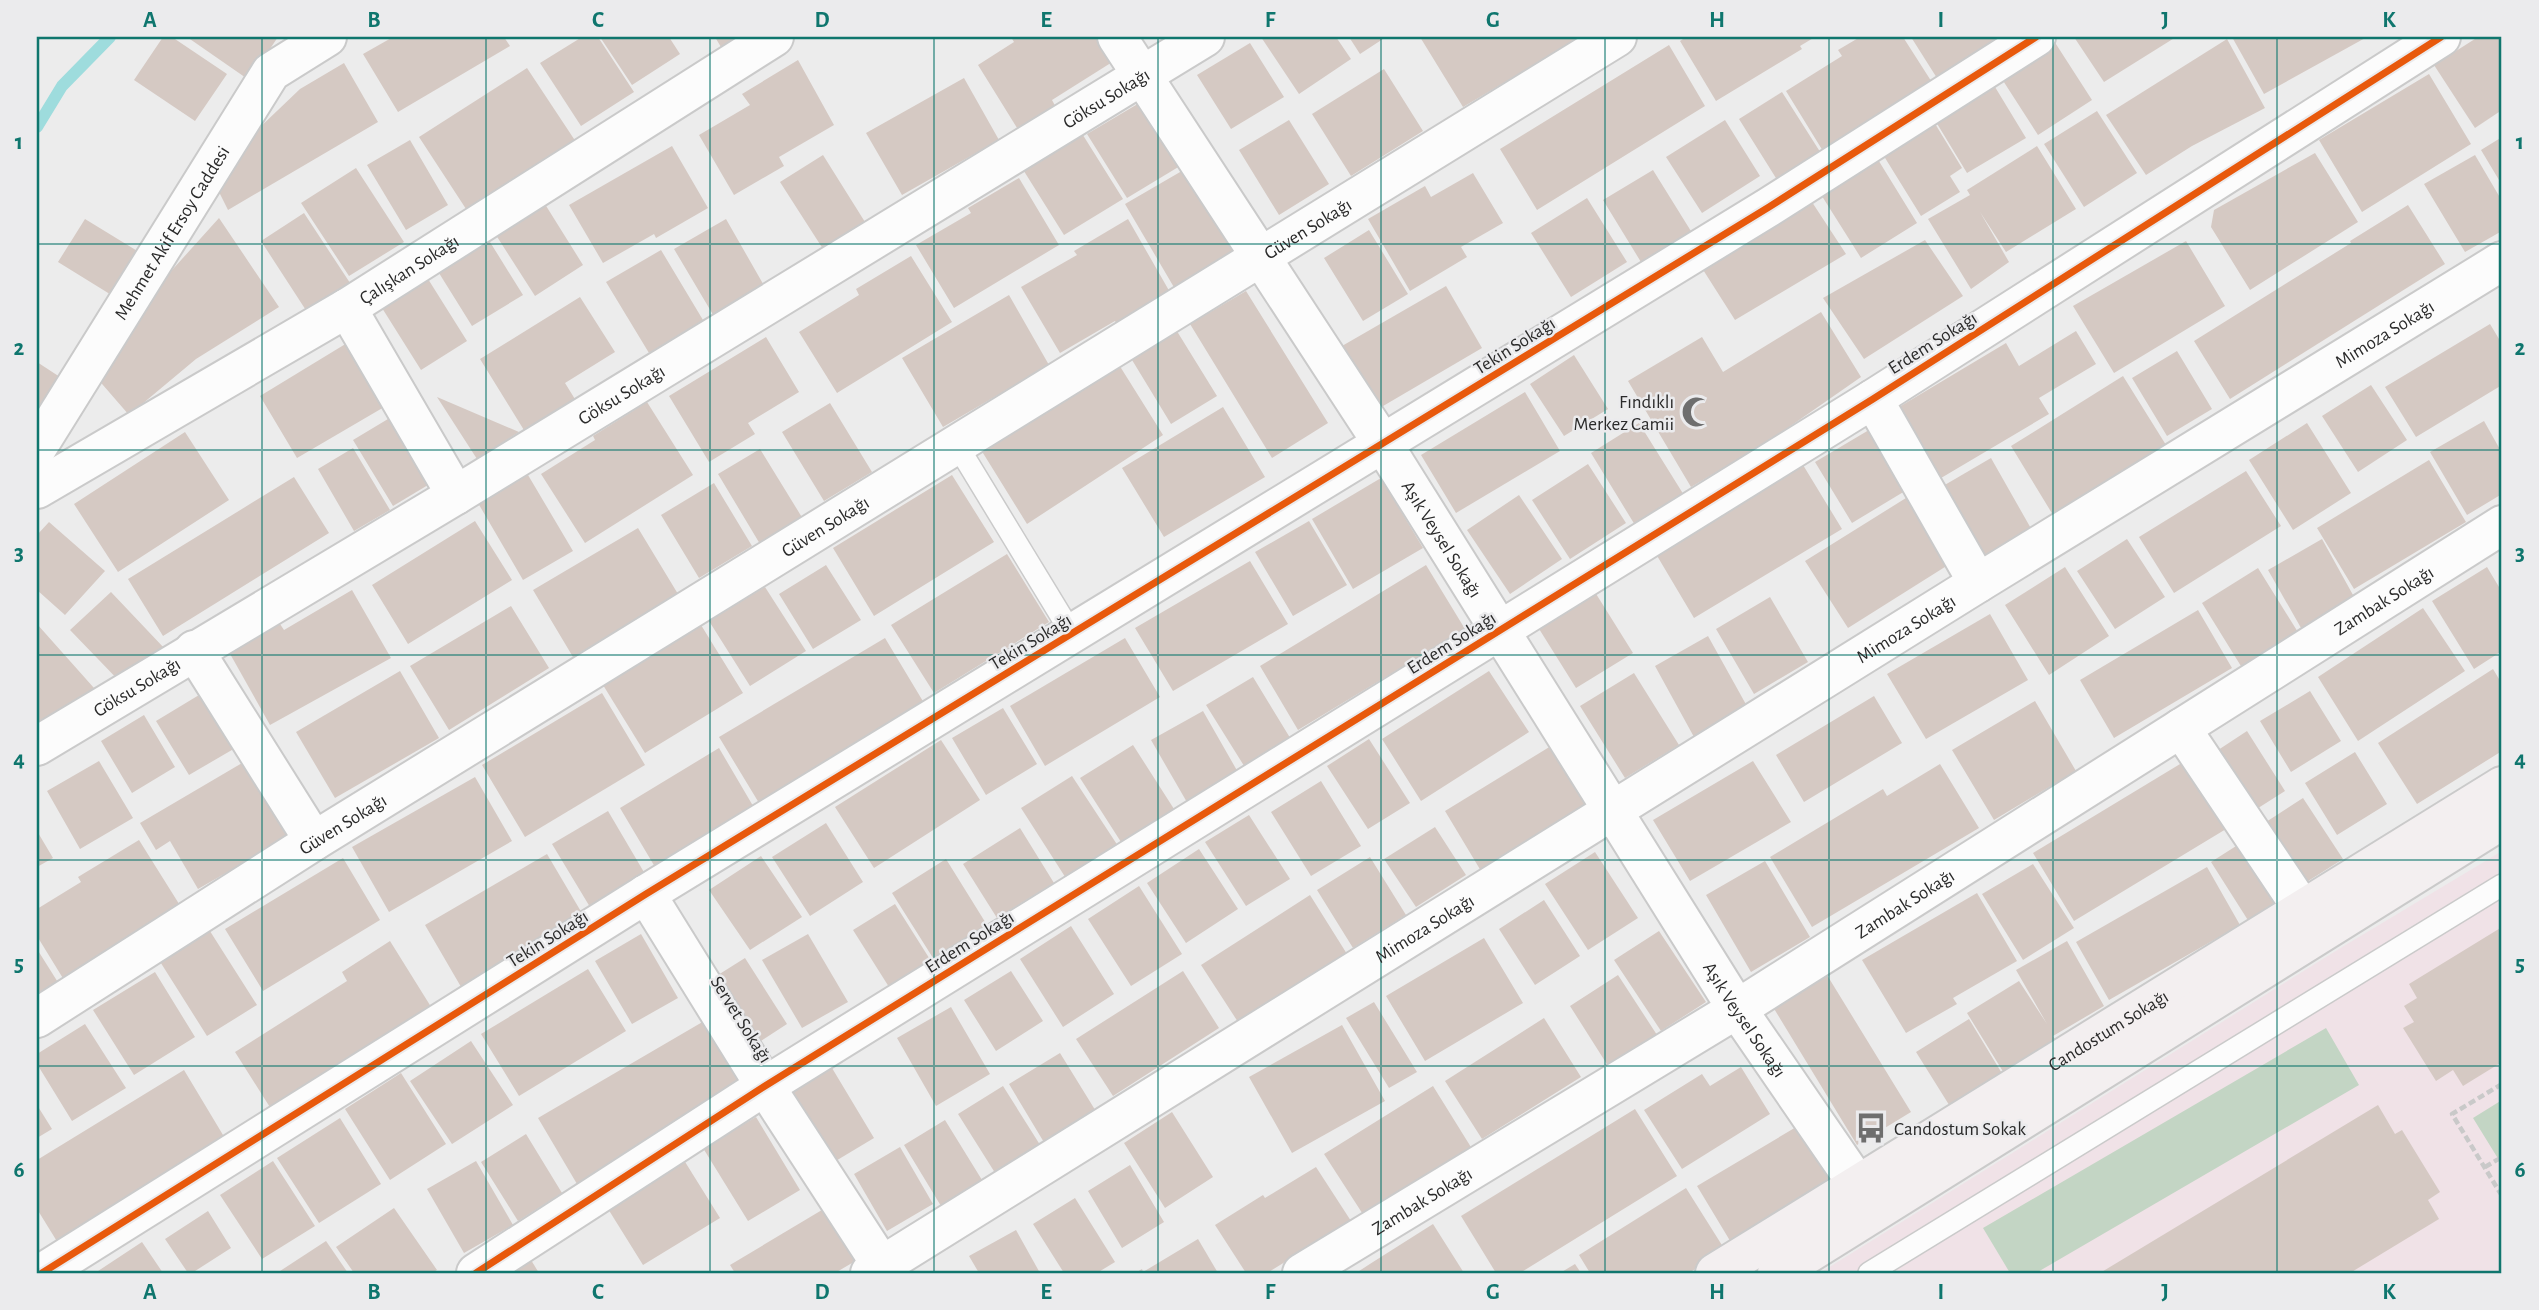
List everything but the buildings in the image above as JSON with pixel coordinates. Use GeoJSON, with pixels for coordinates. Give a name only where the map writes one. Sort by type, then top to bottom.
{"type":"FeatureCollection","features":[{"type":"Feature","properties":{"kind":"street","name":"Mehmet Akif Ersoy Caddesi"},"geometry":{"type":"LineString","coordinates":[[37,448],[271,72],[327,37]]}},
{"type":"Feature","properties":{"kind":"street","name":"Çalışkan Sokağı"},"geometry":{"type":"LineString","coordinates":[[37,489],[347,307],[774,37]]}},
{"type":"Feature","properties":{"kind":"street","name":"Aşık Veysel Sokağı"},"geometry":{"type":"LineString","coordinates":[[1117,37],[1383,444],[1737,1009],[1858,1185]]}},
{"type":"Feature","properties":{"kind":"street","name":"Göksu Sokağı"},"geometry":{"type":"LineString","coordinates":[[37,746],[456,495],[1205,37]]}},
{"type":"Feature","properties":{"kind":"street","name":"Güven Sokağı"},"geometry":{"type":"LineString","coordinates":[[37,1018],[314,841],[1617,37]]}},
{"type":"Feature","properties":{"kind":"street","name":"Tekin Sokağı"},"geometry":{"type":"LineString","coordinates":[[42,1273],[646,894],[1769,207],[2036,37]]}},
{"type":"Feature","properties":{"kind":"street","name":"Erdem Sokağı"},"geometry":{"type":"LineString","coordinates":[[476,1273],[765,1086],[1872,399],[2441,37]]}},
{"type":"Feature","properties":{"kind":"street","name":"Mimoza Sokağı"},"geometry":{"type":"LineString","coordinates":[[876,1270],[1978,583],[2502,261]]}},
{"type":"Feature","properties":{"kind":"street"},"geometry":{"type":"LineString","coordinates":[[347,307],[456,495]]}},
{"type":"Feature","properties":{"kind":"street"},"geometry":{"type":"LineString","coordinates":[[1872,399],[1978,583]]}},
{"type":"Feature","properties":{"kind":"street","name":"Zambak Sokağı"},"geometry":{"type":"LineString","coordinates":[[1302,1273],[1737,1009],[2502,526]]}},
{"type":"Feature","properties":{"kind":"street"},"geometry":{"type":"LineString","coordinates":[[194,650],[314,841]]}},
{"type":"Feature","properties":{"kind":"street"},"geometry":{"type":"LineString","coordinates":[[2181,728],[2302,910]]}},
{"type":"Feature","properties":{"kind":"street","name":"Candostum Sokağı"},"geometry":{"type":"LineString","coordinates":[[1715,1273],[2502,786]]}},
{"type":"Feature","properties":{"kind":"street"},"geometry":{"type":"LineString","coordinates":[[1777,1273],[2502,820]]}},
{"type":"Feature","properties":{"kind":"street","name":"Servet Sokağı"},"geometry":{"type":"LineString","coordinates":[[646,894],[876,1270]]}},
{"type":"Feature","properties":{"kind":"lane"},"geometry":{"type":"LineString","coordinates":[[957,445],[1072,634]]}},
{"type":"Feature","properties":{"kind":"lane"},"geometry":{"type":"LineString","coordinates":[[1868,1273],[2502,886]]}},
{"type":"Feature","properties":{"kind":"path"},"geometry":{"type":"LineString","coordinates":[[2502,1084],[2452,1114],[2502,1196]]}},
{"type":"Feature","properties":{"kind":"path"},"geometry":{"type":"LineString","coordinates":[[2485,1167],[2502,1157]]}},
{"type":"Feature","properties":{"kind":"shaded area"},"geometry":{"type":"Polygon","coordinates":[[[2502,851],[2502,1273],[1820,1273],[2339,949],[2502,851]]]}},
{"type":"Feature","properties":{"kind":"green space"},"geometry":{"type":"Polygon","coordinates":[[[2326,1028],[2359,1085],[2036,1273],[2010,1273],[1983,1228],[2326,1028]]]}},
{"type":"Feature","properties":{"kind":"green space"},"geometry":{"type":"Polygon","coordinates":[[[2502,1100],[2502,1165],[2473,1118],[2502,1100]]]}},
{"type":"Feature","properties":{"kind":"waterway"},"geometry":{"type":"LineString","coordinates":[[37,127],[62,86],[110,37]]}},
{"type":"Feature","properties":{"kind":"cycle path"},"geometry":{"type":"LineString","coordinates":[[42,1273],[646,894],[1769,207],[2036,37]]}},
{"type":"Feature","properties":{"kind":"cycle path"},"geometry":{"type":"LineString","coordinates":[[476,1273],[765,1086],[1873,399],[2441,37]]}},
{"type":"Feature","properties":{"kind":"place","name":"Fındıklı Merkez Camii"},"geometry":{"type":"Point","coordinates":[1697,412]}},
{"type":"Feature","properties":{"kind":"place","name":"Candostum Sokak"},"geometry":{"type":"Point","coordinates":[1871,1128]}}]}
